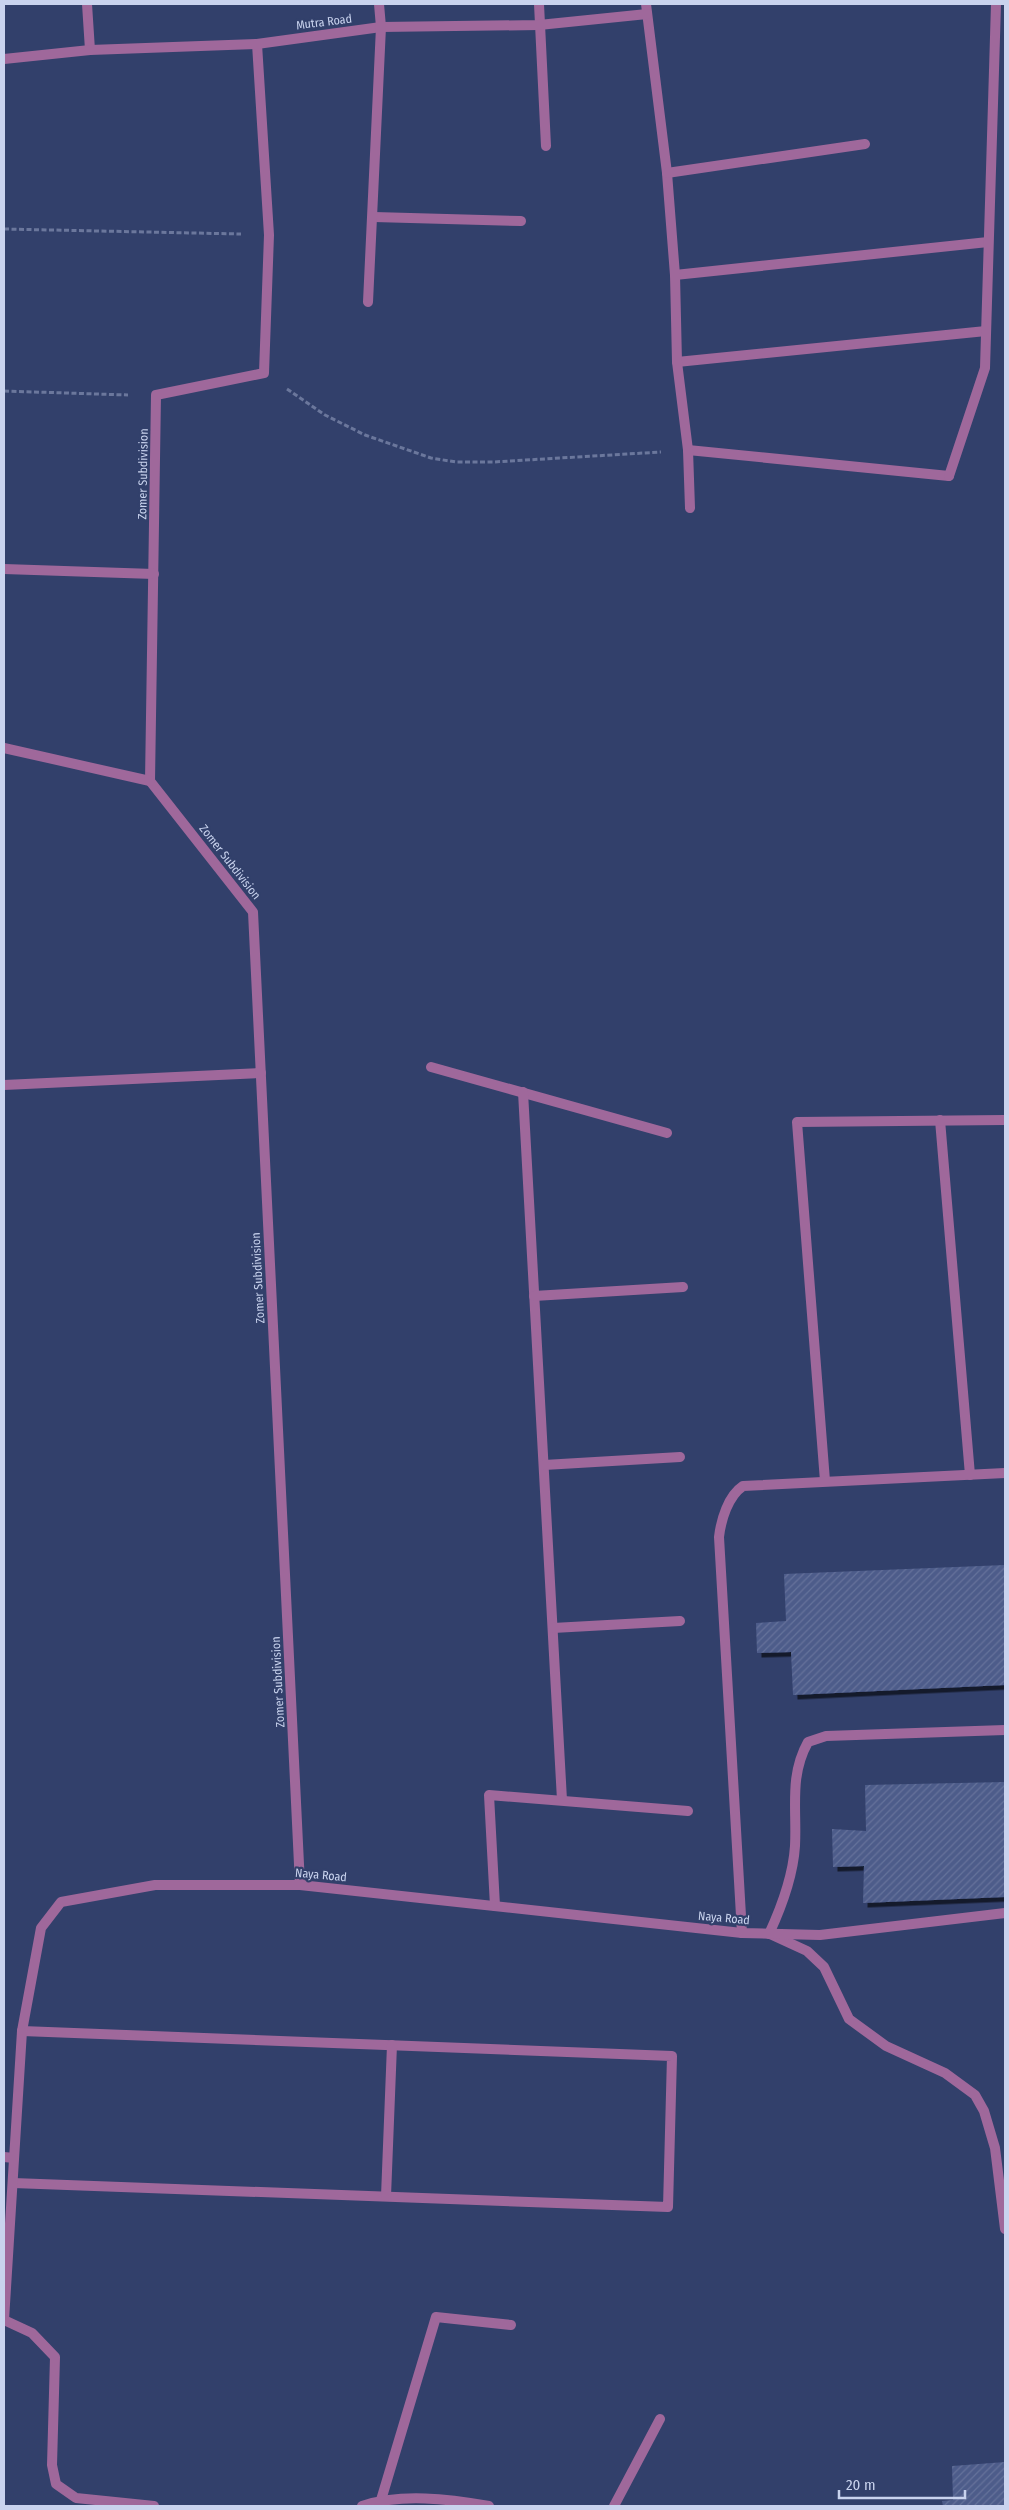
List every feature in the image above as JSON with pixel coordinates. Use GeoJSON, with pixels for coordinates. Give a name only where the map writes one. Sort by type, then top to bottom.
{"type":"FeatureCollection","features":[{"type":"Feature","properties":{"kind":"street"},"geometry":{"type":"LineString","coordinates":[[87,4],[90,50]]}},
{"type":"Feature","properties":{"kind":"street"},"geometry":{"type":"LineString","coordinates":[[368,302],[374,217],[382,27],[379,4]]}},
{"type":"Feature","properties":{"kind":"street"},"geometry":{"type":"LineString","coordinates":[[539,4],[546,146]]}},
{"type":"Feature","properties":{"kind":"street"},"geometry":{"type":"LineString","coordinates":[[688,450],[949,476],[985,368],[996,4]]}},
{"type":"Feature","properties":{"kind":"street"},"geometry":{"type":"LineString","coordinates":[[646,9],[667,173],[675,275],[677,362],[688,450],[690,508]]}},
{"type":"Feature","properties":{"kind":"street","name":"Mutra Road"},"geometry":{"type":"LineString","coordinates":[[4,59],[90,50],[256,44],[382,27],[539,25],[646,9]]}},
{"type":"Feature","properties":{"kind":"street"},"geometry":{"type":"LineString","coordinates":[[156,395],[264,373],[269,235],[256,44]]}},
{"type":"Feature","properties":{"kind":"street"},"geometry":{"type":"LineString","coordinates":[[667,173],[865,144]]}},
{"type":"Feature","properties":{"kind":"street"},"geometry":{"type":"LineString","coordinates":[[374,217],[522,222]]}},
{"type":"Feature","properties":{"kind":"street"},"geometry":{"type":"LineString","coordinates":[[675,275],[988,242]]}},
{"type":"Feature","properties":{"kind":"street"},"geometry":{"type":"LineString","coordinates":[[677,362],[986,331]]}},
{"type":"Feature","properties":{"kind":"street","name":"Zomer Subdivision"},"geometry":{"type":"LineString","coordinates":[[156,395],[150,781],[254,912],[300,1885]]}},
{"type":"Feature","properties":{"kind":"street"},"geometry":{"type":"LineString","coordinates":[[4,569],[154,574]]}},
{"type":"Feature","properties":{"kind":"street"},"geometry":{"type":"LineString","coordinates":[[4,748],[150,781]]}},
{"type":"Feature","properties":{"kind":"street"},"geometry":{"type":"LineString","coordinates":[[431,1067],[667,1133]]}},
{"type":"Feature","properties":{"kind":"street"},"geometry":{"type":"LineString","coordinates":[[4,1085],[261,1073]]}},
{"type":"Feature","properties":{"kind":"street"},"geometry":{"type":"LineString","coordinates":[[523,1092],[562,1800]]}},
{"type":"Feature","properties":{"kind":"street"},"geometry":{"type":"LineString","coordinates":[[940,1120],[970,1475]]}},
{"type":"Feature","properties":{"kind":"street"},"geometry":{"type":"LineString","coordinates":[[825,1482],[797,1122],[1005,1120]]}},
{"type":"Feature","properties":{"kind":"street"},"geometry":{"type":"LineString","coordinates":[[534,1296],[683,1287]]}},
{"type":"Feature","properties":{"kind":"street"},"geometry":{"type":"LineString","coordinates":[[544,1465],[680,1457]]}},
{"type":"Feature","properties":{"kind":"street"},"geometry":{"type":"LineString","coordinates":[[742,1933],[720,1528],[729,1503],[743,1486],[1005,1473]]}},
{"type":"Feature","properties":{"kind":"street"},"geometry":{"type":"LineString","coordinates":[[553,1628],[680,1621]]}},
{"type":"Feature","properties":{"kind":"street"},"geometry":{"type":"LineString","coordinates":[[1005,1730],[826,1736],[808,1742],[800,1757],[795,1774],[795,1848],[790,1878],[781,1909],[769,1934],[807,1952],[824,1967],[849,2019],[886,2046],[945,2073],[975,2095],[984,2111],[995,2148],[1005,2229]]}},
{"type":"Feature","properties":{"kind":"street"},"geometry":{"type":"LineString","coordinates":[[495,1906],[489,1795],[688,1811]]}},
{"type":"Feature","properties":{"kind":"street","name":"Naya Road"},"geometry":{"type":"LineString","coordinates":[[4,2320],[12,2183],[9,2158],[22,2030],[41,1928],[61,1902],[154,1885],[300,1885],[742,1933],[820,1935],[1005,1913]]}},
{"type":"Feature","properties":{"kind":"street"},"geometry":{"type":"LineString","coordinates":[[12,2183],[668,2207],[672,2056],[22,2030]]}},
{"type":"Feature","properties":{"kind":"street"},"geometry":{"type":"LineString","coordinates":[[386,2196],[392,2045]]}},
{"type":"Feature","properties":{"kind":"street"},"geometry":{"type":"LineString","coordinates":[[381,2500],[436,2317],[511,2325]]}},
{"type":"Feature","properties":{"kind":"street"},"geometry":{"type":"LineString","coordinates":[[4,2320],[32,2333],[55,2357],[52,2465],[56,2484],[76,2498],[154,2506]]}},
{"type":"Feature","properties":{"kind":"street"},"geometry":{"type":"LineString","coordinates":[[614,2506],[660,2419]]}},
{"type":"Feature","properties":{"kind":"street"},"geometry":{"type":"LineString","coordinates":[[362,2506],[381,2500],[489,2506]]}},
{"type":"Feature","properties":{"kind":"path"},"geometry":{"type":"LineString","coordinates":[[4,229],[269,235]]}},
{"type":"Feature","properties":{"kind":"path"},"geometry":{"type":"LineString","coordinates":[[264,373],[325,415],[364,434],[431,458],[456,462],[493,462],[688,450]]}},
{"type":"Feature","properties":{"kind":"path"},"geometry":{"type":"LineString","coordinates":[[4,391],[156,395]]}},
{"type":"Feature","properties":{"kind":"building"},"geometry":{"type":"Polygon","coordinates":[[[1005,1565],[1005,1685],[793,1695],[791,1652],[757,1653],[756,1623],[786,1621],[784,1574],[1005,1565]]]}},
{"type":"Feature","properties":{"kind":"building"},"geometry":{"type":"Polygon","coordinates":[[[1005,1782],[1005,1897],[863,1903],[864,1866],[833,1867],[832,1829],[866,1831],[865,1785],[1005,1782]]]}},
{"type":"Feature","properties":{"kind":"building"},"geometry":{"type":"Polygon","coordinates":[[[1005,2462],[1005,2506],[943,2506],[942,2501],[953,2500],[952,2466],[1005,2462]]]}}]}
